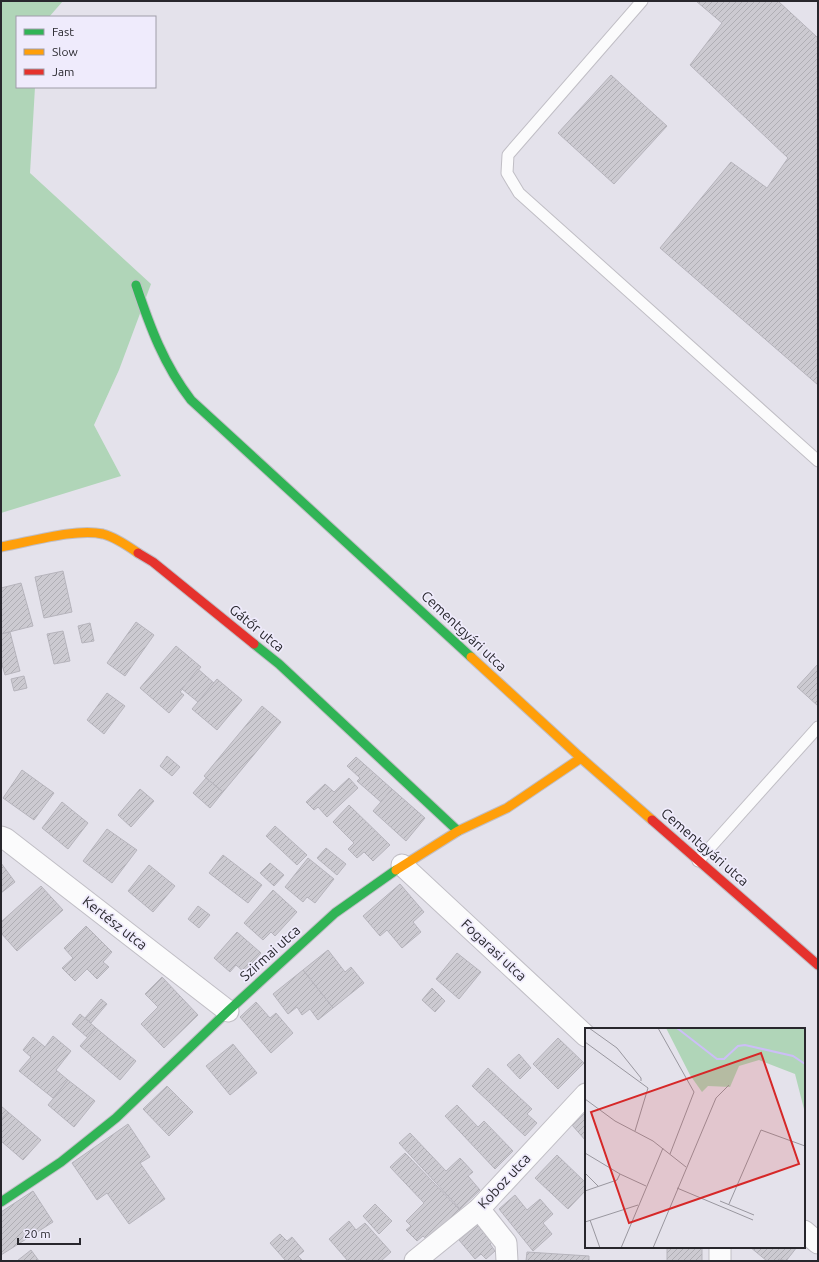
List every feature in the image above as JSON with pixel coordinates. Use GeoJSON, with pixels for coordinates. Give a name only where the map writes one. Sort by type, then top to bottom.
{"type":"FeatureCollection","features":[{"type":"Feature","properties":{"kind":"street","name":"Cementgyári utca"},"geometry":{"type":"LineString","coordinates":[[136,285],[153,339],[172,375],[191,400],[581,758],[818,965]]}},
{"type":"Feature","properties":{"kind":"street","name":"Gátőr utca"},"geometry":{"type":"LineString","coordinates":[[1,547],[79,532],[103,534],[124,543],[153,562],[279,664],[458,831]]}},
{"type":"Feature","properties":{"kind":"street","name":"Szirmai utca"},"geometry":{"type":"LineString","coordinates":[[1,1202],[61,1162],[116,1118],[228,1011],[334,913],[402,865],[458,831],[507,808],[581,758]]}},
{"type":"Feature","properties":{"kind":"street","name":"Kertész utca"},"geometry":{"type":"LineString","coordinates":[[1,838],[6,839],[228,1011]]}},
{"type":"Feature","properties":{"kind":"street","name":"Fogarasi utca"},"geometry":{"type":"LineString","coordinates":[[402,865],[585,1035]]}},
{"type":"Feature","properties":{"kind":"street","name":"Koboz utca"},"geometry":{"type":"LineString","coordinates":[[415,1261],[479,1209],[585,1095]]}},
{"type":"Feature","properties":{"kind":"street"},"geometry":{"type":"LineString","coordinates":[[479,1209],[506,1243],[507,1261]]}},
{"type":"Feature","properties":{"kind":"street"},"geometry":{"type":"LineString","coordinates":[[805,1232],[818,1242]]}},
{"type":"Feature","properties":{"kind":"street"},"geometry":{"type":"LineString","coordinates":[[720,1248],[720,1261]]}},
{"type":"Feature","properties":{"kind":"lane"},"geometry":{"type":"LineString","coordinates":[[642,1],[508,155],[507,173],[519,193],[818,461]]}},
{"type":"Feature","properties":{"kind":"lane"},"geometry":{"type":"LineString","coordinates":[[698,861],[818,727]]}},
{"type":"Feature","properties":{"kind":"green space"},"geometry":{"type":"Polygon","coordinates":[[[1,1],[63,1],[50,16],[16,16],[16,88],[35,88],[30,173],[151,284],[119,370],[94,425],[121,476],[1,513],[1,1]]]}},
{"type":"Feature","properties":{"kind":"building"},"geometry":{"type":"Polygon","coordinates":[[[696,1],[778,1],[818,38],[818,385],[660,248],[731,162],[767,188],[788,158],[690,65],[722,23],[696,1]]]}},
{"type":"Feature","properties":{"kind":"building"},"geometry":{"type":"Polygon","coordinates":[[[611,75],[667,126],[614,184],[558,133],[611,75]]]}},
{"type":"Feature","properties":{"kind":"building"},"geometry":{"type":"Polygon","coordinates":[[[63,571],[72,612],[44,618],[35,577],[63,571]]]}},
{"type":"Feature","properties":{"kind":"building"},"geometry":{"type":"Polygon","coordinates":[[[21,583],[33,626],[1,634],[1,588],[21,583]]]}},
{"type":"Feature","properties":{"kind":"building"},"geometry":{"type":"Polygon","coordinates":[[[136,622],[154,635],[125,676],[107,663],[136,622]]]}},
{"type":"Feature","properties":{"kind":"building"},"geometry":{"type":"Polygon","coordinates":[[[90,623],[94,641],[82,643],[78,626],[90,623]]]}},
{"type":"Feature","properties":{"kind":"building"},"geometry":{"type":"Polygon","coordinates":[[[63,631],[70,661],[54,664],[47,634],[63,631]]]}},
{"type":"Feature","properties":{"kind":"building"},"geometry":{"type":"Polygon","coordinates":[[[10,632],[20,671],[5,675],[1,661],[1,634],[10,632]]]}},
{"type":"Feature","properties":{"kind":"building"},"geometry":{"type":"Polygon","coordinates":[[[176,646],[201,667],[180,692],[184,695],[169,713],[140,688],[176,646]]]}},
{"type":"Feature","properties":{"kind":"building"},"geometry":{"type":"Polygon","coordinates":[[[818,664],[818,706],[797,687],[818,664]]]}},
{"type":"Feature","properties":{"kind":"building"},"geometry":{"type":"Polygon","coordinates":[[[198,669],[214,683],[198,702],[182,689],[198,669]]]}},
{"type":"Feature","properties":{"kind":"building"},"geometry":{"type":"Polygon","coordinates":[[[24,676],[27,688],[14,691],[11,679],[24,676]]]}},
{"type":"Feature","properties":{"kind":"building"},"geometry":{"type":"Polygon","coordinates":[[[217,679],[242,700],[217,730],[192,709],[217,679]]]}},
{"type":"Feature","properties":{"kind":"building"},"geometry":{"type":"Polygon","coordinates":[[[107,693],[125,706],[104,734],[87,720],[107,693]]]}},
{"type":"Feature","properties":{"kind":"building"},"geometry":{"type":"Polygon","coordinates":[[[262,706],[281,722],[223,792],[204,776],[262,706]]]}},
{"type":"Feature","properties":{"kind":"building"},"geometry":{"type":"Polygon","coordinates":[[[167,756],[180,767],[172,776],[160,766],[167,756]]]}},
{"type":"Feature","properties":{"kind":"building"},"geometry":{"type":"Polygon","coordinates":[[[356,757],[392,789],[381,802],[357,781],[360,778],[347,766],[356,757]]]}},
{"type":"Feature","properties":{"kind":"building"},"geometry":{"type":"Polygon","coordinates":[[[22,770],[54,793],[34,820],[3,798],[22,770]]]}},
{"type":"Feature","properties":{"kind":"building"},"geometry":{"type":"Polygon","coordinates":[[[206,778],[223,792],[210,808],[193,793],[206,778]]]}},
{"type":"Feature","properties":{"kind":"building"},"geometry":{"type":"Polygon","coordinates":[[[349,778],[358,788],[327,817],[318,807],[314,810],[306,802],[325,784],[334,792],[349,778]]]}},
{"type":"Feature","properties":{"kind":"building"},"geometry":{"type":"Polygon","coordinates":[[[140,789],[154,801],[131,827],[118,815],[140,789]]]}},
{"type":"Feature","properties":{"kind":"building"},"geometry":{"type":"Polygon","coordinates":[[[392,789],[425,818],[406,841],[373,811],[392,789]]]}},
{"type":"Feature","properties":{"kind":"building"},"geometry":{"type":"Polygon","coordinates":[[[62,802],[88,823],[68,849],[42,828],[62,802]]]}},
{"type":"Feature","properties":{"kind":"building"},"geometry":{"type":"Polygon","coordinates":[[[349,805],[390,845],[373,861],[364,852],[357,858],[348,849],[354,843],[333,822],[349,805]]]}},
{"type":"Feature","properties":{"kind":"building"},"geometry":{"type":"Polygon","coordinates":[[[275,826],[307,855],[297,865],[266,836],[275,826]]]}},
{"type":"Feature","properties":{"kind":"building"},"geometry":{"type":"Polygon","coordinates":[[[107,829],[137,850],[112,883],[83,861],[107,829]]]}},
{"type":"Feature","properties":{"kind":"building"},"geometry":{"type":"Polygon","coordinates":[[[326,848],[346,864],[337,875],[317,858],[326,848]]]}},
{"type":"Feature","properties":{"kind":"building"},"geometry":{"type":"Polygon","coordinates":[[[223,855],[262,885],[248,903],[209,873],[223,855]]]}},
{"type":"Feature","properties":{"kind":"building"},"geometry":{"type":"Polygon","coordinates":[[[308,858],[334,879],[315,903],[307,897],[303,902],[285,887],[308,858]]]}},
{"type":"Feature","properties":{"kind":"building"},"geometry":{"type":"Polygon","coordinates":[[[1,863],[15,882],[1,893],[1,863]]]}},
{"type":"Feature","properties":{"kind":"building"},"geometry":{"type":"Polygon","coordinates":[[[270,863],[284,875],[274,886],[260,873],[270,863]]]}},
{"type":"Feature","properties":{"kind":"building"},"geometry":{"type":"Polygon","coordinates":[[[149,865],[175,886],[153,912],[128,891],[149,865]]]}},
{"type":"Feature","properties":{"kind":"building"},"geometry":{"type":"Polygon","coordinates":[[[400,884],[424,912],[413,922],[421,932],[402,948],[387,930],[380,936],[363,916],[400,884]]]}},
{"type":"Feature","properties":{"kind":"building"},"geometry":{"type":"Polygon","coordinates":[[[41,886],[63,910],[17,951],[1,933],[1,922],[41,886]]]}},
{"type":"Feature","properties":{"kind":"building"},"geometry":{"type":"Polygon","coordinates":[[[273,890],[297,912],[275,936],[271,932],[263,940],[244,923],[273,890]]]}},
{"type":"Feature","properties":{"kind":"building"},"geometry":{"type":"Polygon","coordinates":[[[198,906],[210,915],[199,928],[188,919],[198,906]]]}},
{"type":"Feature","properties":{"kind":"building"},"geometry":{"type":"Polygon","coordinates":[[[86,926],[112,952],[103,962],[109,967],[97,979],[87,969],[75,981],[62,968],[73,958],[64,948],[86,926]]]}},
{"type":"Feature","properties":{"kind":"building"},"geometry":{"type":"Polygon","coordinates":[[[237,932],[261,953],[244,972],[236,965],[230,972],[214,958],[237,932]]]}},
{"type":"Feature","properties":{"kind":"building"},"geometry":{"type":"Polygon","coordinates":[[[328,950],[345,972],[351,967],[364,983],[333,1008],[303,970],[328,950]]]}},
{"type":"Feature","properties":{"kind":"building"},"geometry":{"type":"Polygon","coordinates":[[[457,953],[481,972],[459,999],[436,979],[457,953]]]}},
{"type":"Feature","properties":{"kind":"building"},"geometry":{"type":"Polygon","coordinates":[[[303,970],[333,1008],[318,1020],[310,1009],[302,1015],[297,1007],[288,1014],[273,994],[303,970]]]}},
{"type":"Feature","properties":{"kind":"building"},"geometry":{"type":"Polygon","coordinates":[[[162,977],[198,1015],[164,1048],[141,1024],[158,1007],[145,994],[162,977]]]}},
{"type":"Feature","properties":{"kind":"building"},"geometry":{"type":"Polygon","coordinates":[[[432,988],[445,1001],[435,1012],[422,1000],[432,988]]]}},
{"type":"Feature","properties":{"kind":"building"},"geometry":{"type":"Polygon","coordinates":[[[101,999],[107,1004],[91,1023],[85,1018],[101,999]]]}},
{"type":"Feature","properties":{"kind":"building"},"geometry":{"type":"Polygon","coordinates":[[[256,1002],[270,1018],[276,1013],[293,1033],[271,1053],[240,1017],[256,1002]]]}},
{"type":"Feature","properties":{"kind":"building"},"geometry":{"type":"Polygon","coordinates":[[[80,1014],[96,1028],[88,1038],[72,1024],[80,1014]]]}},
{"type":"Feature","properties":{"kind":"building"},"geometry":{"type":"Polygon","coordinates":[[[96,1028],[136,1061],[120,1080],[80,1046],[96,1028]]]}},
{"type":"Feature","properties":{"kind":"building"},"geometry":{"type":"Polygon","coordinates":[[[53,1036],[71,1051],[56,1070],[68,1080],[53,1098],[19,1071],[31,1057],[23,1050],[33,1037],[45,1047],[53,1036]]]}},
{"type":"Feature","properties":{"kind":"building"},"geometry":{"type":"Polygon","coordinates":[[[558,1038],[584,1063],[558,1089],[533,1064],[558,1038]]]}},
{"type":"Feature","properties":{"kind":"building"},"geometry":{"type":"Polygon","coordinates":[[[233,1044],[257,1073],[230,1095],[206,1066],[233,1044]]]}},
{"type":"Feature","properties":{"kind":"building"},"geometry":{"type":"Polygon","coordinates":[[[519,1054],[531,1068],[520,1079],[507,1065],[519,1054]]]}},
{"type":"Feature","properties":{"kind":"building"},"geometry":{"type":"Polygon","coordinates":[[[488,1068],[532,1109],[527,1114],[537,1123],[525,1136],[472,1086],[488,1068]]]}},
{"type":"Feature","properties":{"kind":"building"},"geometry":{"type":"Polygon","coordinates":[[[68,1080],[95,1101],[74,1127],[48,1105],[68,1080]]]}},
{"type":"Feature","properties":{"kind":"building"},"geometry":{"type":"Polygon","coordinates":[[[167,1086],[193,1112],[169,1136],[143,1109],[167,1086]]]}},
{"type":"Feature","properties":{"kind":"building"},"geometry":{"type":"Polygon","coordinates":[[[457,1105],[478,1127],[484,1121],[513,1151],[495,1169],[445,1116],[457,1105]]]}},
{"type":"Feature","properties":{"kind":"building"},"geometry":{"type":"Polygon","coordinates":[[[1,1106],[8,1112],[1,1120],[1,1106]]]}},
{"type":"Feature","properties":{"kind":"building"},"geometry":{"type":"Polygon","coordinates":[[[8,1112],[41,1140],[23,1160],[1,1141],[1,1120],[8,1112]]]}},
{"type":"Feature","properties":{"kind":"building"},"geometry":{"type":"Polygon","coordinates":[[[585,1113],[585,1140],[572,1125],[585,1113]]]}},
{"type":"Feature","properties":{"kind":"building"},"geometry":{"type":"Polygon","coordinates":[[[128,1124],[150,1157],[140,1163],[165,1199],[129,1224],[107,1193],[97,1200],[72,1163],[128,1124]]]}},
{"type":"Feature","properties":{"kind":"building"},"geometry":{"type":"Polygon","coordinates":[[[410,1133],[446,1171],[460,1158],[473,1172],[468,1176],[480,1190],[460,1209],[399,1143],[410,1133]]]}},
{"type":"Feature","properties":{"kind":"building"},"geometry":{"type":"Polygon","coordinates":[[[405,1153],[461,1211],[429,1242],[423,1236],[417,1241],[406,1230],[411,1226],[406,1221],[424,1203],[390,1167],[405,1153]]]}},
{"type":"Feature","properties":{"kind":"building"},"geometry":{"type":"Polygon","coordinates":[[[557,1155],[585,1182],[585,1191],[568,1209],[535,1178],[557,1155]]]}},
{"type":"Feature","properties":{"kind":"building"},"geometry":{"type":"Polygon","coordinates":[[[33,1191],[53,1222],[1,1255],[1,1212],[33,1191]]]}},
{"type":"Feature","properties":{"kind":"building"},"geometry":{"type":"Polygon","coordinates":[[[515,1195],[527,1210],[540,1199],[553,1214],[543,1223],[552,1234],[533,1251],[499,1209],[515,1195]]]}},
{"type":"Feature","properties":{"kind":"building"},"geometry":{"type":"Polygon","coordinates":[[[375,1204],[392,1221],[379,1234],[363,1216],[375,1204]]]}},
{"type":"Feature","properties":{"kind":"building"},"geometry":{"type":"Polygon","coordinates":[[[349,1221],[356,1230],[365,1223],[391,1252],[381,1261],[348,1261],[329,1239],[349,1221]]]}},
{"type":"Feature","properties":{"kind":"building"},"geometry":{"type":"Polygon","coordinates":[[[482,1221],[497,1238],[490,1244],[495,1251],[486,1259],[481,1254],[475,1259],[459,1240],[482,1221]]]}},
{"type":"Feature","properties":{"kind":"building"},"geometry":{"type":"Polygon","coordinates":[[[280,1234],[287,1241],[292,1237],[304,1251],[298,1256],[303,1261],[286,1261],[270,1243],[280,1234]]]}},
{"type":"Feature","properties":{"kind":"building"},"geometry":{"type":"Polygon","coordinates":[[[667,1248],[702,1248],[702,1261],[667,1261],[667,1248]]]}},
{"type":"Feature","properties":{"kind":"building"},"geometry":{"type":"Polygon","coordinates":[[[751,1248],[796,1248],[786,1261],[779,1259],[777,1261],[767,1261],[751,1248]]]}},
{"type":"Feature","properties":{"kind":"building"},"geometry":{"type":"Polygon","coordinates":[[[31,1250],[39,1261],[17,1261],[31,1250]]]}},
{"type":"Feature","properties":{"kind":"building"},"geometry":{"type":"Polygon","coordinates":[[[527,1252],[589,1256],[589,1261],[526,1261],[527,1252]]]}},
{"type":"Feature","properties":{"kind":"traffic: fast"},"geometry":{"type":"LineString","coordinates":[[136,285],[165,359],[181,387],[191,400],[471,657]]}},
{"type":"Feature","properties":{"kind":"traffic: fast"},"geometry":{"type":"LineString","coordinates":[[254,644],[279,664],[458,831]]}},
{"type":"Feature","properties":{"kind":"traffic: fast"},"geometry":{"type":"LineString","coordinates":[[1,1202],[61,1162],[116,1118],[228,1011],[335,913],[396,870]]}},
{"type":"Feature","properties":{"kind":"traffic: slow"},"geometry":{"type":"LineString","coordinates":[[1,547],[52,536],[92,533],[112,537],[138,553]]}},
{"type":"Feature","properties":{"kind":"traffic: slow"},"geometry":{"type":"LineString","coordinates":[[471,657],[581,758],[652,820]]}},
{"type":"Feature","properties":{"kind":"traffic: slow"},"geometry":{"type":"LineString","coordinates":[[396,870],[458,831],[507,808],[581,758]]}},
{"type":"Feature","properties":{"kind":"traffic: jam"},"geometry":{"type":"LineString","coordinates":[[138,553],[153,562],[254,644]]}},
{"type":"Feature","properties":{"kind":"traffic: jam"},"geometry":{"type":"LineString","coordinates":[[652,820],[818,965]]}}]}
